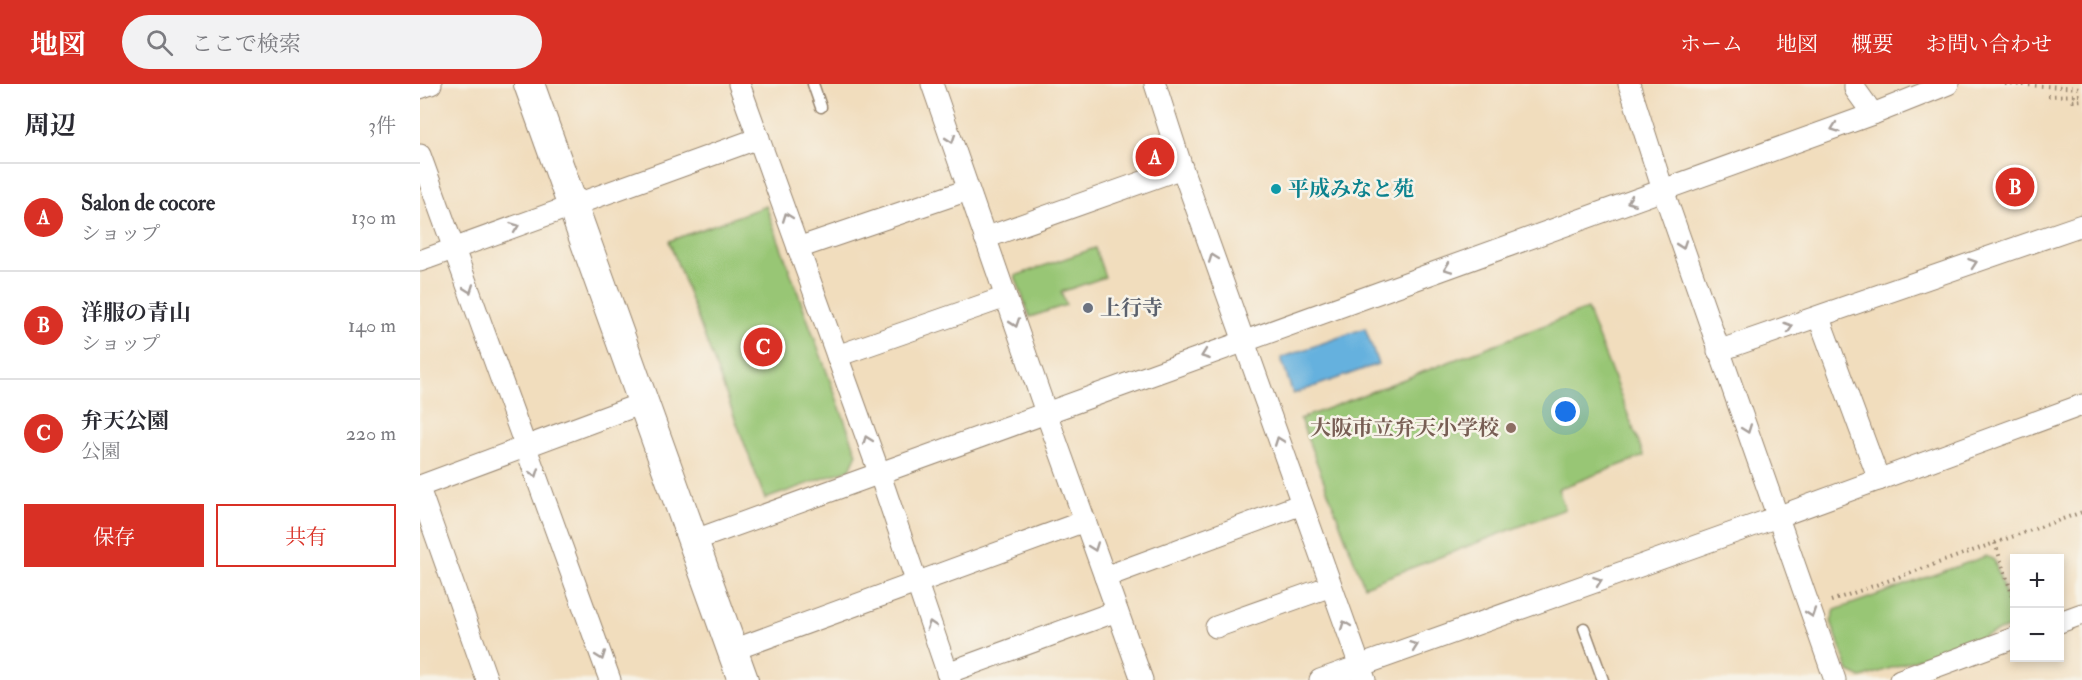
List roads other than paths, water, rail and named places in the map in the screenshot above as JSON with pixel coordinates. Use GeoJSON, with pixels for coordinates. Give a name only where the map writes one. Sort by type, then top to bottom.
{"type":"FeatureCollection","features":[{"type":"Feature","properties":{"kind":"street"},"geometry":{"type":"LineString","coordinates":[[420,88],[431,84]]}},
{"type":"Feature","properties":{"kind":"street"},"geometry":{"type":"LineString","coordinates":[[529,84],[743,680]]}},
{"type":"Feature","properties":{"kind":"street"},"geometry":{"type":"LineString","coordinates":[[740,84],[879,472],[948,676],[1117,611]]}},
{"type":"Feature","properties":{"kind":"street"},"geometry":{"type":"LineString","coordinates":[[932,84],[1142,680]]}},
{"type":"Feature","properties":{"kind":"street"},"geometry":{"type":"LineString","coordinates":[[1155,84],[1182,168],[1362,673]]}},
{"type":"Feature","properties":{"kind":"street"},"geometry":{"type":"LineString","coordinates":[[1629,84],[1718,351],[1835,680]]}},
{"type":"Feature","properties":{"kind":"street"},"geometry":{"type":"LineString","coordinates":[[1855,84],[1854,89],[1873,114]]}},
{"type":"Feature","properties":{"kind":"street"},"geometry":{"type":"LineString","coordinates":[[694,540],[1873,114],[1948,84]]}},
{"type":"Feature","properties":{"kind":"street"},"geometry":{"type":"LineString","coordinates":[[420,261],[759,138]]}},
{"type":"Feature","properties":{"kind":"street"},"geometry":{"type":"LineString","coordinates":[[420,155],[610,680]]}},
{"type":"Feature","properties":{"kind":"street"},"geometry":{"type":"LineString","coordinates":[[985,238],[1182,168]]}},
{"type":"Feature","properties":{"kind":"street"},"geometry":{"type":"LineString","coordinates":[[798,248],[968,190]]}},
{"type":"Feature","properties":{"kind":"street"},"geometry":{"type":"LineString","coordinates":[[1718,351],[1819,318],[2082,225]]}},
{"type":"Feature","properties":{"kind":"street"},"geometry":{"type":"LineString","coordinates":[[837,356],[1006,297]]}},
{"type":"Feature","properties":{"kind":"street"},"geometry":{"type":"LineString","coordinates":[[1819,318],[1879,480]]}},
{"type":"Feature","properties":{"kind":"street"},"geometry":{"type":"LineString","coordinates":[[420,486],[643,403]]}},
{"type":"Feature","properties":{"kind":"street"},"geometry":{"type":"LineString","coordinates":[[1320,680],[1362,673],[1778,516],[2082,405]]}},
{"type":"Feature","properties":{"kind":"street"},"geometry":{"type":"LineString","coordinates":[[420,491],[487,680]]}},
{"type":"Feature","properties":{"kind":"street"},"geometry":{"type":"LineString","coordinates":[[1105,577],[1302,504]]}},
{"type":"Feature","properties":{"kind":"street"},"geometry":{"type":"LineString","coordinates":[[733,650],[1085,521]]}},
{"type":"Feature","properties":{"kind":"street"},"geometry":{"type":"LineString","coordinates":[[1216,627],[1331,586]]}},
{"type":"Feature","properties":{"kind":"street"},"geometry":{"type":"LineString","coordinates":[[2064,621],[2082,614]]}},
{"type":"Feature","properties":{"kind":"street"},"geometry":{"type":"LineString","coordinates":[[1900,680],[2010,639]]}},
{"type":"Feature","properties":{"kind":"lane"},"geometry":{"type":"LineString","coordinates":[[813,84],[821,107]]}},
{"type":"Feature","properties":{"kind":"lane"},"geometry":{"type":"LineString","coordinates":[[1584,628],[1603,680]]}},
{"type":"Feature","properties":{"kind":"water"},"geometry":{"type":"Polygon","coordinates":[[[1365,328],[1378,364],[1293,394],[1281,358],[1365,328]]]}},
{"type":"Feature","properties":{"kind":"place","name":"Salon de cocore"},"geometry":{"type":"Point","coordinates":[1155,157]}},
{"type":"Feature","properties":{"kind":"place","name":"洋服の青山"},"geometry":{"type":"Point","coordinates":[2015,187]}},
{"type":"Feature","properties":{"kind":"place","name":"平成みなと苑"},"geometry":{"type":"Point","coordinates":[1276,189]}},
{"type":"Feature","properties":{"kind":"place","name":"上行寺"},"geometry":{"type":"Point","coordinates":[1088,308]}},
{"type":"Feature","properties":{"kind":"place","name":"弁天公園"},"geometry":{"type":"Point","coordinates":[763,347]}},
{"type":"Feature","properties":{"kind":"place","name":"大阪市立弁天小学校"},"geometry":{"type":"Point","coordinates":[1511,428]}}]}
